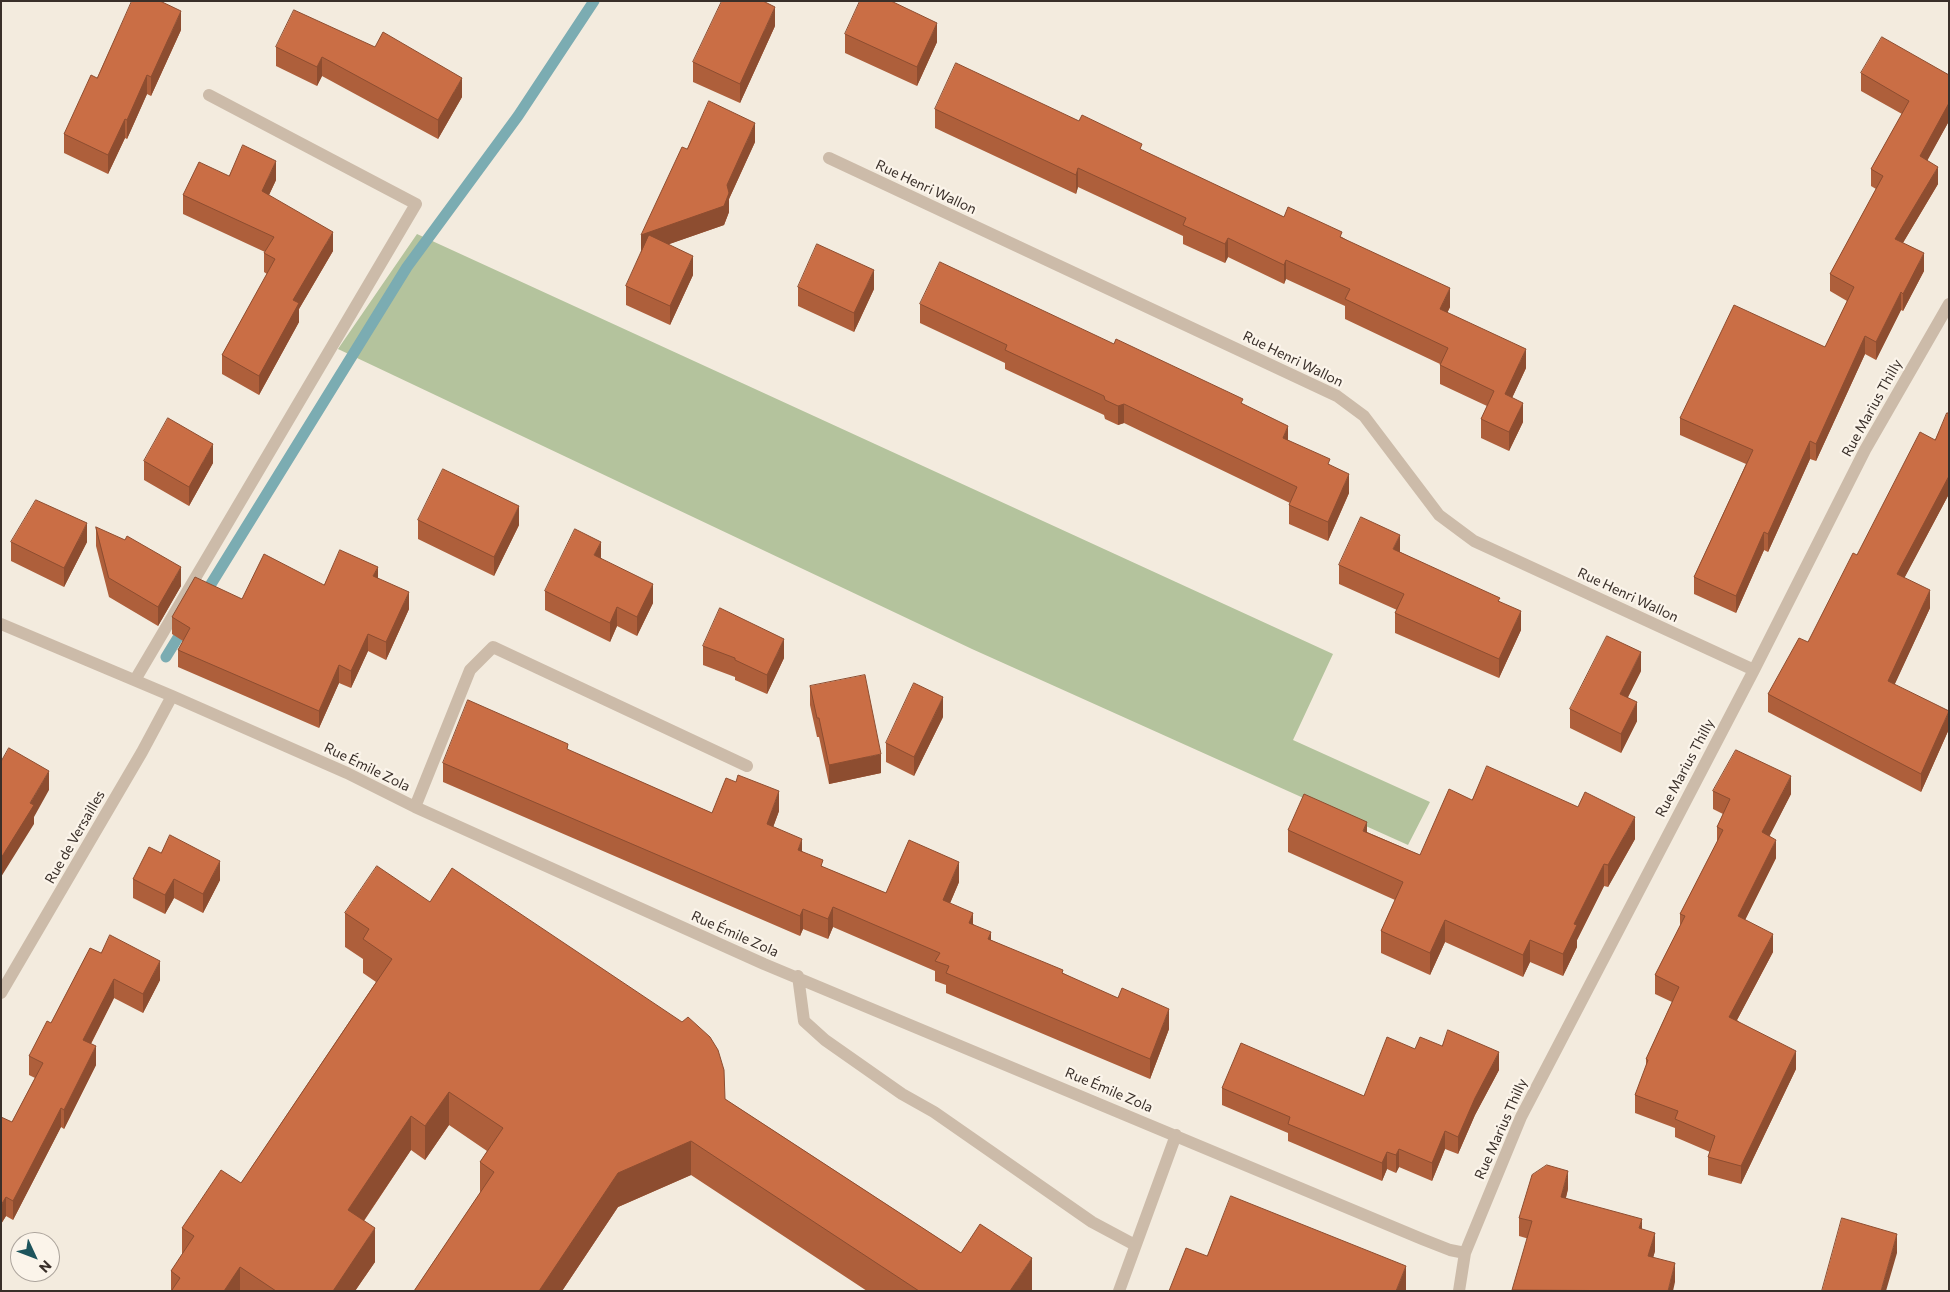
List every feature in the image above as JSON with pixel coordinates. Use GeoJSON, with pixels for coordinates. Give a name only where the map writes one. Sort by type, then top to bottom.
{"type":"FeatureCollection","features":[{"type":"Feature","properties":{"kind":"street"},"geometry":{"type":"LineString","coordinates":[[135,680],[416,204],[209,95]]}},
{"type":"Feature","properties":{"kind":"street","name":"Rue Henri Wallon"},"geometry":{"type":"LineString","coordinates":[[829,158],[1337,396],[1364,416],[1439,516],[1474,540],[1754,670]]}},
{"type":"Feature","properties":{"kind":"street","name":"Rue Marius Thilly"},"geometry":{"type":"LineString","coordinates":[[1459,1291],[1465,1253],[1520,1117],[1754,670],[1865,450],[1949,304]]}},
{"type":"Feature","properties":{"kind":"street","name":"Rue Émile Zola"},"geometry":{"type":"LineString","coordinates":[[1,624],[135,680],[347,773],[414,808],[764,964],[798,976],[1422,1239],[1450,1250],[1465,1253]]}},
{"type":"Feature","properties":{"kind":"street"},"geometry":{"type":"LineString","coordinates":[[414,808],[470,670],[493,647],[748,766]]}},
{"type":"Feature","properties":{"kind":"street","name":"Rue de Versailles"},"geometry":{"type":"LineString","coordinates":[[1,993],[142,752],[172,696]]}},
{"type":"Feature","properties":{"kind":"street"},"geometry":{"type":"LineString","coordinates":[[798,976],[804,1021],[825,1040],[902,1094],[934,1112],[1092,1222],[1135,1245]]}},
{"type":"Feature","properties":{"kind":"street"},"geometry":{"type":"LineString","coordinates":[[1119,1291],[1176,1135]]}},
{"type":"Feature","properties":{"kind":"green space"},"geometry":{"type":"Polygon","coordinates":[[[417,234],[1333,654],[1293,740],[1430,802],[1408,845],[972,649],[338,349],[417,234]]]}},
{"type":"Feature","properties":{"kind":"building"},"geometry":{"type":"Polygon","coordinates":[[[132,1],[160,1],[181,11],[151,77],[147,75],[127,120],[125,119],[108,155],[64,134],[91,75],[97,78],[132,1]]]}},
{"type":"Feature","properties":{"kind":"building"},"geometry":{"type":"Polygon","coordinates":[[[722,1],[763,1],[775,7],[740,84],[693,62],[722,1]]]}},
{"type":"Feature","properties":{"kind":"building"},"geometry":{"type":"Polygon","coordinates":[[[860,1],[891,1],[937,23],[917,67],[845,34],[860,1]]]}},
{"type":"Feature","properties":{"kind":"building"},"geometry":{"type":"Polygon","coordinates":[[[294,10],[375,47],[383,32],[462,78],[438,120],[322,57],[317,67],[276,47],[294,10]]]}},
{"type":"Feature","properties":{"kind":"building"},"geometry":{"type":"Polygon","coordinates":[[[1882,37],[1949,75],[1949,103],[1920,156],[1938,167],[1895,239],[1924,253],[1903,294],[1901,292],[1876,342],[1865,336],[1816,444],[1810,441],[1768,534],[1764,532],[1736,596],[1694,577],[1753,450],[1680,418],[1734,305],[1825,347],[1854,287],[1830,274],[1883,176],[1871,169],[1909,101],[1861,73],[1882,37]]]}},
{"type":"Feature","properties":{"kind":"building"},"geometry":{"type":"Polygon","coordinates":[[[956,63],[1079,121],[1082,115],[1142,144],[1140,149],[1284,217],[1288,207],[1342,232],[1340,237],[1450,288],[1440,309],[1526,349],[1505,394],[1523,403],[1509,432],[1481,419],[1494,391],[1440,365],[1448,348],[1345,299],[1350,289],[1286,260],[1284,265],[1228,238],[1225,244],[1183,225],[1186,218],[1078,168],[1076,175],[935,109],[956,63]]]}},
{"type":"Feature","properties":{"kind":"building"},"geometry":{"type":"Polygon","coordinates":[[[709,101],[755,123],[727,185],[729,193],[724,206],[641,235],[682,147],[687,149],[709,101]]]}},
{"type":"Feature","properties":{"kind":"building"},"geometry":{"type":"Polygon","coordinates":[[[243,145],[276,161],[262,191],[333,232],[293,300],[299,303],[259,376],[222,355],[275,259],[264,253],[274,237],[183,195],[199,162],[229,176],[243,145]]]}},
{"type":"Feature","properties":{"kind":"building"},"geometry":{"type":"Polygon","coordinates":[[[649,235],[693,256],[670,306],[626,286],[649,235]]]}},
{"type":"Feature","properties":{"kind":"building"},"geometry":{"type":"Polygon","coordinates":[[[817,244],[874,270],[854,313],[798,287],[817,244]]]}},
{"type":"Feature","properties":{"kind":"building"},"geometry":{"type":"Polygon","coordinates":[[[940,262],[1114,344],[1116,339],[1243,399],[1241,403],[1288,426],[1283,438],[1330,459],[1328,464],[1349,474],[1328,522],[1289,505],[1297,487],[1124,404],[1118,406],[1105,400],[1104,396],[1005,350],[1007,345],[920,304],[940,262]]]}},
{"type":"Feature","properties":{"kind":"building"},"geometry":{"type":"Polygon","coordinates":[[[1947,413],[1949,413],[1949,476],[1897,574],[1930,590],[1888,681],[1949,711],[1921,774],[1768,694],[1799,638],[1808,642],[1853,553],[1857,555],[1920,432],[1935,440],[1947,413]]]}},
{"type":"Feature","properties":{"kind":"building"},"geometry":{"type":"Polygon","coordinates":[[[168,418],[213,444],[189,487],[144,461],[168,418]]]}},
{"type":"Feature","properties":{"kind":"building"},"geometry":{"type":"Polygon","coordinates":[[[443,469],[519,506],[494,557],[418,520],[443,469]]]}},
{"type":"Feature","properties":{"kind":"building"},"geometry":{"type":"Polygon","coordinates":[[[36,500],[87,523],[64,568],[11,542],[36,500]]]}},
{"type":"Feature","properties":{"kind":"building"},"geometry":{"type":"Polygon","coordinates":[[[1361,517],[1400,535],[1393,549],[1500,598],[1498,601],[1521,611],[1499,659],[1395,613],[1404,594],[1339,565],[1361,517]]]}},
{"type":"Feature","properties":{"kind":"building"},"geometry":{"type":"Polygon","coordinates":[[[96,527],[125,540],[127,536],[181,567],[158,607],[109,578],[96,527]]]}},
{"type":"Feature","properties":{"kind":"building"},"geometry":{"type":"Polygon","coordinates":[[[575,529],[601,542],[594,555],[653,584],[637,617],[617,607],[610,623],[545,591],[575,529]]]}},
{"type":"Feature","properties":{"kind":"building"},"geometry":{"type":"Polygon","coordinates":[[[340,550],[378,567],[373,576],[409,592],[386,642],[368,634],[351,671],[339,665],[319,711],[178,650],[190,628],[172,617],[195,577],[242,599],[264,554],[324,585],[340,550]]]}},
{"type":"Feature","properties":{"kind":"building"},"geometry":{"type":"Polygon","coordinates":[[[720,608],[784,639],[767,675],[735,660],[735,658],[703,646],[720,608]]]}},
{"type":"Feature","properties":{"kind":"building"},"geometry":{"type":"Polygon","coordinates":[[[1607,636],[1641,652],[1620,694],[1637,702],[1621,734],[1570,709],[1607,636]]]}},
{"type":"Feature","properties":{"kind":"building"},"geometry":{"type":"Polygon","coordinates":[[[865,675],[881,754],[829,765],[810,686],[865,675]]]}},
{"type":"Feature","properties":{"kind":"building"},"geometry":{"type":"Polygon","coordinates":[[[914,683],[943,697],[914,757],[886,743],[914,683]]]}},
{"type":"Feature","properties":{"kind":"building"},"geometry":{"type":"Polygon","coordinates":[[[468,700],[568,744],[567,749],[712,813],[726,778],[736,782],[738,775],[779,791],[767,824],[802,839],[798,850],[823,860],[821,866],[886,893],[909,840],[959,862],[943,900],[973,913],[969,923],[991,932],[988,939],[1063,970],[1062,973],[1118,998],[1122,988],[1169,1009],[1150,1059],[946,973],[949,966],[935,961],[940,953],[833,907],[828,919],[803,909],[800,916],[443,763],[468,700]]]}},
{"type":"Feature","properties":{"kind":"building"},"geometry":{"type":"Polygon","coordinates":[[[9,748],[49,771],[30,803],[34,805],[1,858],[1,762],[9,748]]]}},
{"type":"Feature","properties":{"kind":"building"},"geometry":{"type":"Polygon","coordinates":[[[1736,750],[1791,776],[1762,832],[1776,840],[1738,916],[1773,934],[1729,1017],[1796,1051],[1741,1166],[1708,1157],[1715,1136],[1675,1119],[1678,1111],[1635,1095],[1648,1060],[1646,1059],[1679,987],[1655,975],[1685,916],[1680,914],[1723,830],[1717,827],[1730,799],[1713,791],[1736,750]]]}},
{"type":"Feature","properties":{"kind":"building"},"geometry":{"type":"Polygon","coordinates":[[[1487,766],[1578,807],[1585,792],[1635,817],[1608,865],[1604,864],[1574,924],[1577,925],[1563,954],[1530,940],[1523,955],[1445,920],[1430,953],[1381,931],[1403,882],[1288,830],[1304,794],[1367,822],[1363,831],[1420,855],[1449,789],[1472,800],[1487,766]]]}},
{"type":"Feature","properties":{"kind":"building"},"geometry":{"type":"Polygon","coordinates":[[[170,835],[220,861],[203,894],[174,879],[165,895],[133,879],[149,847],[161,853],[170,835]]]}},
{"type":"Feature","properties":{"kind":"building"},"geometry":{"type":"Polygon","coordinates":[[[377,866],[430,902],[452,868],[682,1022],[688,1017],[710,1037],[718,1050],[724,1070],[725,1099],[961,1253],[980,1224],[1032,1258],[1010,1291],[919,1291],[691,1141],[618,1173],[539,1291],[414,1291],[494,1172],[480,1162],[503,1128],[449,1092],[425,1126],[411,1116],[348,1210],[375,1228],[333,1291],[276,1291],[240,1267],[224,1291],[173,1291],[180,1278],[171,1271],[194,1236],[182,1228],[221,1170],[241,1183],[392,959],[363,939],[369,929],[345,913],[377,866]]]}},
{"type":"Feature","properties":{"kind":"building"},"geometry":{"type":"Polygon","coordinates":[[[110,935],[160,961],[143,994],[114,979],[83,1040],[96,1046],[64,1110],[61,1108],[13,1201],[6,1197],[1,1205],[1,1117],[12,1122],[43,1063],[29,1056],[47,1021],[51,1023],[90,948],[101,953],[110,935]]]}},
{"type":"Feature","properties":{"kind":"building"},"geometry":{"type":"Polygon","coordinates":[[[1448,1030],[1499,1052],[1475,1098],[1458,1137],[1445,1131],[1432,1163],[1399,1149],[1396,1155],[1387,1152],[1382,1163],[1288,1124],[1290,1117],[1222,1088],[1241,1043],[1364,1096],[1387,1037],[1415,1049],[1420,1037],[1442,1046],[1448,1030]]]}},
{"type":"Feature","properties":{"kind":"building"},"geometry":{"type":"Polygon","coordinates":[[[1547,1165],[1568,1171],[1561,1197],[1642,1219],[1639,1228],[1655,1233],[1648,1256],[1675,1263],[1668,1291],[1512,1290],[1532,1221],[1519,1218],[1532,1175],[1547,1165]]]}},
{"type":"Feature","properties":{"kind":"building"},"geometry":{"type":"Polygon","coordinates":[[[1231,1196],[1406,1266],[1396,1291],[1169,1291],[1186,1248],[1207,1256],[1231,1196]]]}},
{"type":"Feature","properties":{"kind":"building"},"geometry":{"type":"Polygon","coordinates":[[[1842,1218],[1897,1234],[1881,1291],[1822,1291],[1842,1218]]]}},
{"type":"Feature","properties":{"kind":"waterway"},"geometry":{"type":"LineString","coordinates":[[203,597],[407,267],[518,116],[594,1]]}},
{"type":"Feature","properties":{"kind":"waterway"},"geometry":{"type":"LineString","coordinates":[[166,657],[185,626]]}}]}
